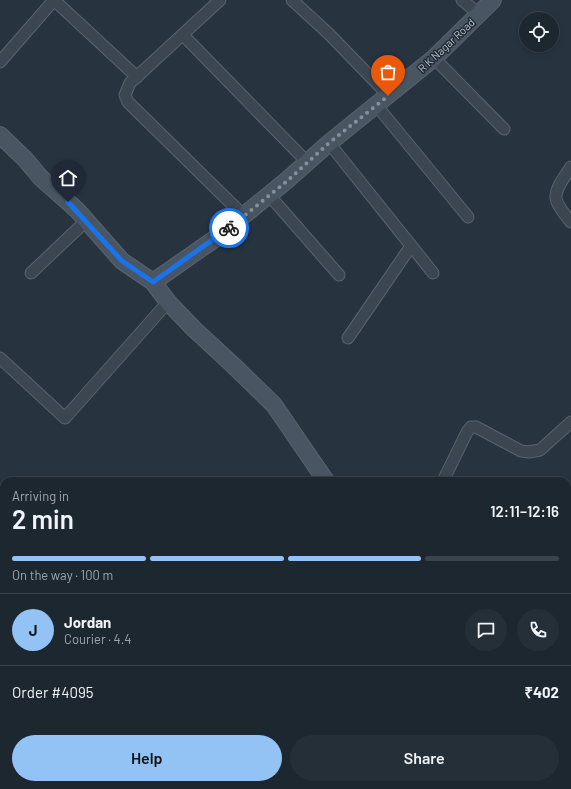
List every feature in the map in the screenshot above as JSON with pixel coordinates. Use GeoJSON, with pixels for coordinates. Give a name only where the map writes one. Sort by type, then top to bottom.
{"type":"FeatureCollection","features":[{"type":"Feature","properties":{"kind":"main road","name":"R K Nagar Road"},"geometry":{"type":"LineString","coordinates":[[153,282],[216,238],[244,216],[308,163],[329,143],[383,101],[434,58],[493,0]]}},
{"type":"Feature","properties":{"kind":"main road"},"geometry":{"type":"LineString","coordinates":[[0,135],[25,159],[41,178],[86,221],[122,261],[153,282],[168,302],[194,329],[274,405],[323,477]]}},
{"type":"Feature","properties":{"kind":"street"},"geometry":{"type":"LineString","coordinates":[[0,62],[54,0],[137,77]]}},
{"type":"Feature","properties":{"kind":"street"},"geometry":{"type":"LineString","coordinates":[[220,0],[130,83],[125,95],[128,102],[244,216]]}},
{"type":"Feature","properties":{"kind":"street"},"geometry":{"type":"LineString","coordinates":[[292,0],[329,34],[383,101],[468,217]]}},
{"type":"Feature","properties":{"kind":"street"},"geometry":{"type":"LineString","coordinates":[[462,0],[479,14]]}},
{"type":"Feature","properties":{"kind":"street"},"geometry":{"type":"LineString","coordinates":[[183,35],[308,163]]}},
{"type":"Feature","properties":{"kind":"street"},"geometry":{"type":"LineString","coordinates":[[434,58],[504,129]]}},
{"type":"Feature","properties":{"kind":"street"},"geometry":{"type":"LineString","coordinates":[[329,143],[433,273]]}},
{"type":"Feature","properties":{"kind":"street"},"geometry":{"type":"LineString","coordinates":[[571,167],[558,190],[556,198],[571,222]]}},
{"type":"Feature","properties":{"kind":"street"},"geometry":{"type":"LineString","coordinates":[[269,195],[339,275]]}},
{"type":"Feature","properties":{"kind":"street"},"geometry":{"type":"LineString","coordinates":[[31,273],[86,221]]}},
{"type":"Feature","properties":{"kind":"street"},"geometry":{"type":"LineString","coordinates":[[348,338],[411,246]]}},
{"type":"Feature","properties":{"kind":"street"},"geometry":{"type":"LineString","coordinates":[[0,358],[65,418],[168,302]]}},
{"type":"Feature","properties":{"kind":"street"},"geometry":{"type":"LineString","coordinates":[[445,477],[467,432],[471,427],[476,427],[521,451],[529,452],[540,450],[571,422]]}},
{"type":"Feature","properties":{"kind":"way so far"},"geometry":{"type":"LineString","coordinates":[[229,228],[286,182],[329,143],[388,96]]}},
{"type":"Feature","properties":{"kind":"route"},"geometry":{"type":"LineString","coordinates":[[68,202],[77,210],[122,261],[153,282],[229,228]]}}]}
